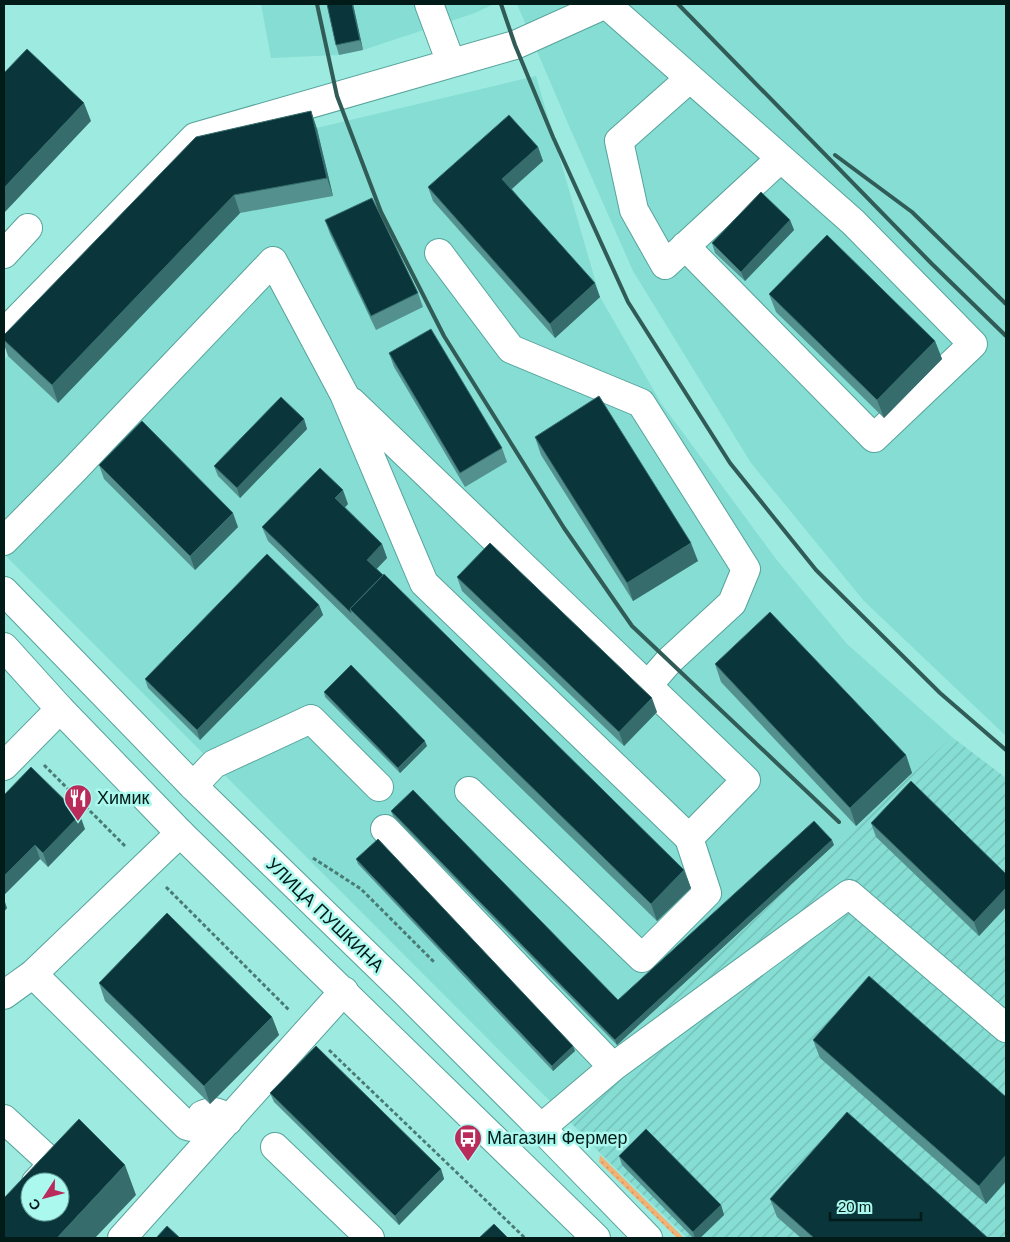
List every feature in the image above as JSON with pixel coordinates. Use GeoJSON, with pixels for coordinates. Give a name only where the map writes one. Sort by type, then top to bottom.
{"type":"FeatureCollection","features":[{"type":"Feature","properties":{"kind":"main road"},"geometry":{"type":"LineString","coordinates":[[429,4],[450,63]]}},
{"type":"Feature","properties":{"kind":"main road"},"geometry":{"type":"LineString","coordinates":[[4,333],[195,137],[515,44],[606,4],[853,222],[973,344],[874,438],[685,246]]}},
{"type":"Feature","properties":{"kind":"main road"},"geometry":{"type":"LineString","coordinates":[[689,79],[619,141],[634,210],[665,265],[780,159]]}},
{"type":"Feature","properties":{"kind":"main road"},"geometry":{"type":"LineString","coordinates":[[4,254],[28,228]]}},
{"type":"Feature","properties":{"kind":"main road"},"geometry":{"type":"LineString","coordinates":[[439,253],[511,349],[641,403],[746,569],[732,603],[669,661],[648,685]]}},
{"type":"Feature","properties":{"kind":"main road"},"geometry":{"type":"LineString","coordinates":[[4,541],[273,261],[344,394],[424,583],[688,838],[707,893],[642,958],[469,791]]}},
{"type":"Feature","properties":{"kind":"main road"},"geometry":{"type":"LineString","coordinates":[[344,394],[746,780],[688,838]]}},
{"type":"Feature","properties":{"kind":"main road","name":"УЛИЦА ПУШКИНА"},"geometry":{"type":"LineString","coordinates":[[4,591],[193,786],[405,992],[648,1238]]}},
{"type":"Feature","properties":{"kind":"main road"},"geometry":{"type":"LineString","coordinates":[[4,647],[60,709],[180,833],[596,1238]]}},
{"type":"Feature","properties":{"kind":"main road"},"geometry":{"type":"LineString","coordinates":[[4,766],[60,709]]}},
{"type":"Feature","properties":{"kind":"main road"},"geometry":{"type":"LineString","coordinates":[[193,786],[214,764],[311,718],[379,787]]}},
{"type":"Feature","properties":{"kind":"main road"},"geometry":{"type":"LineString","coordinates":[[385,829],[613,1067]]}},
{"type":"Feature","properties":{"kind":"main road"},"geometry":{"type":"LineString","coordinates":[[4,995],[32,974],[180,833]]}},
{"type":"Feature","properties":{"kind":"main road"},"geometry":{"type":"LineString","coordinates":[[541,1128],[613,1067],[849,894],[1006,1028]]}},
{"type":"Feature","properties":{"kind":"main road"},"geometry":{"type":"LineString","coordinates":[[32,974],[187,1126],[191,1127],[201,1121],[202,1115],[210,1112],[222,1114],[228,1121]]}},
{"type":"Feature","properties":{"kind":"main road"},"geometry":{"type":"LineString","coordinates":[[122,1238],[344,992]]}},
{"type":"Feature","properties":{"kind":"main road"},"geometry":{"type":"LineString","coordinates":[[4,1119],[53,1164],[45,1172]]}},
{"type":"Feature","properties":{"kind":"main road"},"geometry":{"type":"LineString","coordinates":[[275,1147],[370,1238]]}},
{"type":"Feature","properties":{"kind":"path"},"geometry":{"type":"LineString","coordinates":[[307,853],[314,860],[361,889],[435,963]]}},
{"type":"Feature","properties":{"kind":"path"},"geometry":{"type":"LineString","coordinates":[[309,1031],[525,1238]]}},
{"type":"Feature","properties":{"kind":"shaded area"},"geometry":{"type":"Polygon","coordinates":[[[261,4],[494,4],[475,13],[363,50],[339,55],[271,58],[261,4]]]}},
{"type":"Feature","properties":{"kind":"shaded area"},"geometry":{"type":"Polygon","coordinates":[[[517,4],[1006,4],[1006,736],[864,601],[751,463],[633,271],[517,4]]]}},
{"type":"Feature","properties":{"kind":"shaded area"},"geometry":{"type":"Polygon","coordinates":[[[536,76],[600,297],[661,403],[776,559],[847,644],[952,737],[553,1104],[4,554],[4,360],[202,155],[536,76]]]}},
{"type":"Feature","properties":{"kind":"shaded area"},"geometry":{"type":"Polygon","coordinates":[[[952,737],[1006,778],[1006,1238],[687,1238],[553,1104],[952,737]]]}},
{"type":"Feature","properties":{"kind":"shaded area"},"geometry":{"type":"Polygon","coordinates":[[[600,1155],[684,1238],[677,1238],[599,1162],[600,1155]]]}},
{"type":"Feature","properties":{"kind":"building"},"geometry":{"type":"Polygon","coordinates":[[[327,4],[352,4],[360,40],[336,45],[327,4]]]}},
{"type":"Feature","properties":{"kind":"building"},"geometry":{"type":"Polygon","coordinates":[[[27,49],[84,103],[4,188],[4,73],[27,49]]]}},
{"type":"Feature","properties":{"kind":"building"},"geometry":{"type":"Polygon","coordinates":[[[311,111],[327,178],[234,195],[52,385],[4,340],[4,335],[196,137],[311,111]]]}},
{"type":"Feature","properties":{"kind":"building"},"geometry":{"type":"Polygon","coordinates":[[[509,115],[538,147],[502,179],[595,283],[550,324],[428,187],[509,115]]]}},
{"type":"Feature","properties":{"kind":"building"},"geometry":{"type":"Polygon","coordinates":[[[761,192],[790,220],[741,272],[712,243],[761,192]]]}},
{"type":"Feature","properties":{"kind":"building"},"geometry":{"type":"Polygon","coordinates":[[[372,198],[418,293],[371,316],[325,220],[372,198]]]}},
{"type":"Feature","properties":{"kind":"building"},"geometry":{"type":"Polygon","coordinates":[[[827,235],[935,341],[877,400],[769,294],[827,235]]]}},
{"type":"Feature","properties":{"kind":"building"},"geometry":{"type":"Polygon","coordinates":[[[431,329],[502,448],[460,473],[389,353],[431,329]]]}},
{"type":"Feature","properties":{"kind":"building"},"geometry":{"type":"Polygon","coordinates":[[[599,396],[691,543],[627,583],[535,437],[599,396]]]}},
{"type":"Feature","properties":{"kind":"building"},"geometry":{"type":"Polygon","coordinates":[[[281,397],[304,419],[237,488],[214,466],[281,397]]]}},
{"type":"Feature","properties":{"kind":"building"},"geometry":{"type":"Polygon","coordinates":[[[142,421],[233,513],[190,556],[99,465],[142,421]]]}},
{"type":"Feature","properties":{"kind":"building"},"geometry":{"type":"Polygon","coordinates":[[[320,468],[343,490],[335,498],[382,544],[367,560],[383,575],[350,609],[351,613],[262,527],[320,468]]]}},
{"type":"Feature","properties":{"kind":"building"},"geometry":{"type":"Polygon","coordinates":[[[490,543],[652,698],[619,732],[457,577],[490,543]]]}},
{"type":"Feature","properties":{"kind":"building"},"geometry":{"type":"Polygon","coordinates":[[[267,554],[319,605],[197,730],[145,679],[267,554]]]}},
{"type":"Feature","properties":{"kind":"building"},"geometry":{"type":"Polygon","coordinates":[[[384,574],[684,870],[651,904],[350,609],[384,574]]]}},
{"type":"Feature","properties":{"kind":"building"},"geometry":{"type":"Polygon","coordinates":[[[770,612],[906,755],[850,808],[715,664],[770,612]]]}},
{"type":"Feature","properties":{"kind":"building"},"geometry":{"type":"Polygon","coordinates":[[[351,665],[425,741],[398,768],[324,692],[351,665]]]}},
{"type":"Feature","properties":{"kind":"building"},"geometry":{"type":"Polygon","coordinates":[[[31,767],[80,815],[43,853],[35,845],[4,876],[4,795],[31,767]]]}},
{"type":"Feature","properties":{"kind":"building"},"geometry":{"type":"Polygon","coordinates":[[[911,781],[1006,874],[1006,888],[974,922],[871,823],[911,781]]]}},
{"type":"Feature","properties":{"kind":"building"},"geometry":{"type":"Polygon","coordinates":[[[413,790],[618,1000],[814,821],[832,840],[615,1040],[391,811],[413,790]]]}},
{"type":"Feature","properties":{"kind":"building"},"geometry":{"type":"Polygon","coordinates":[[[378,839],[573,1046],[552,1066],[356,859],[378,839]]]}},
{"type":"Feature","properties":{"kind":"building"},"geometry":{"type":"Polygon","coordinates":[[[167,913],[272,1017],[204,1086],[99,983],[167,913]]]}},
{"type":"Feature","properties":{"kind":"building"},"geometry":{"type":"Polygon","coordinates":[[[869,976],[1006,1097],[1006,1155],[979,1186],[813,1040],[869,976]]]}},
{"type":"Feature","properties":{"kind":"building"},"geometry":{"type":"Polygon","coordinates":[[[316,1046],[441,1169],[395,1216],[270,1093],[316,1046]]]}},
{"type":"Feature","properties":{"kind":"building"},"geometry":{"type":"Polygon","coordinates":[[[847,1112],[988,1238],[814,1238],[770,1199],[847,1112]]]}},
{"type":"Feature","properties":{"kind":"building"},"geometry":{"type":"Polygon","coordinates":[[[79,1119],[125,1165],[57,1238],[4,1238],[4,1198],[20,1181],[20,1222],[70,1222],[70,1172],[29,1172],[79,1119]]]}},
{"type":"Feature","properties":{"kind":"building"},"geometry":{"type":"Polygon","coordinates":[[[646,1129],[721,1205],[693,1232],[619,1156],[646,1129]]]}},
{"type":"Feature","properties":{"kind":"building"},"geometry":{"type":"Polygon","coordinates":[[[494,1224],[508,1238],[479,1238],[494,1224]]]}},
{"type":"Feature","properties":{"kind":"building"},"geometry":{"type":"Polygon","coordinates":[[[167,1226],[180,1238],[156,1238],[167,1226]]]}},
{"type":"Feature","properties":{"kind":"railway"},"geometry":{"type":"LineString","coordinates":[[317,4],[337,96],[381,212],[444,336],[564,528],[632,626],[839,822]]}},
{"type":"Feature","properties":{"kind":"railway"},"geometry":{"type":"LineString","coordinates":[[501,4],[515,45],[553,137],[628,302],[730,463],[816,570],[940,693],[1006,750]]}},
{"type":"Feature","properties":{"kind":"railway"},"geometry":{"type":"LineString","coordinates":[[678,4],[932,264],[1006,336]]}},
{"type":"Feature","properties":{"kind":"railway"},"geometry":{"type":"LineString","coordinates":[[835,155],[912,212],[1006,304]]}},
{"type":"Feature","properties":{"kind":"place","name":"Химик"},"geometry":{"type":"Point","coordinates":[78,822]}},
{"type":"Feature","properties":{"kind":"place","name":"Магазин Фермер"},"geometry":{"type":"Point","coordinates":[468,1162]}}]}
